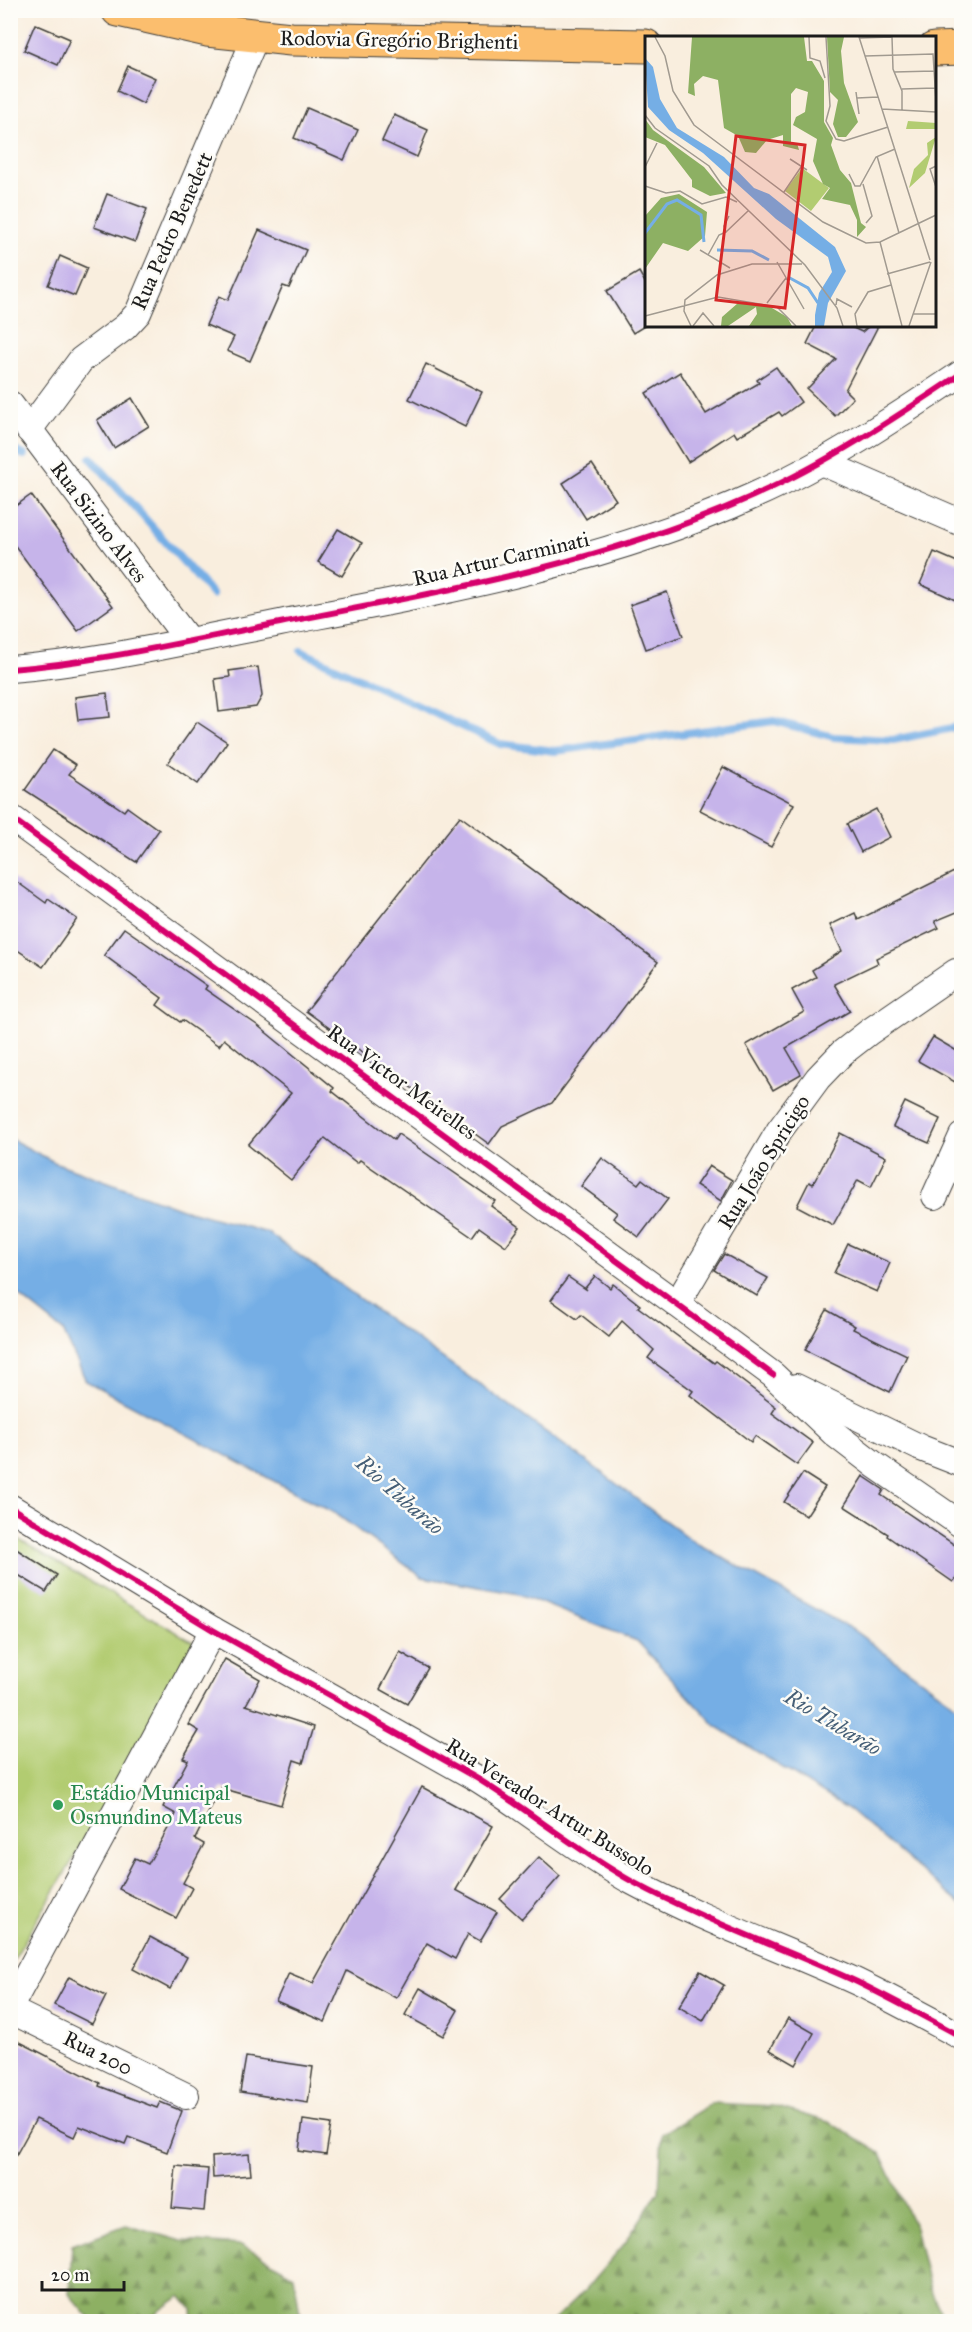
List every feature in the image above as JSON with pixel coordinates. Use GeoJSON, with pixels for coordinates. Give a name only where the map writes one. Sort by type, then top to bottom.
{"type":"FeatureCollection","features":[{"type":"Feature","properties":{"kind":"main road","name":"Rodovia Gregório Brighenti"},"geometry":{"type":"LineString","coordinates":[[118,10],[207,30],[291,39],[645,46]]}},
{"type":"Feature","properties":{"kind":"main road"},"geometry":{"type":"LineString","coordinates":[[936,49],[962,48]]}},
{"type":"Feature","properties":{"kind":"street","name":"Rua Pedro Benedett"},"geometry":{"type":"LineString","coordinates":[[29,430],[81,360],[125,327],[138,314],[256,36]]}},
{"type":"Feature","properties":{"kind":"street","name":"Rua Artur Carminati"},"geometry":{"type":"LineString","coordinates":[[10,669],[78,661],[468,587],[607,550],[660,533],[743,500],[821,462],[962,373]]}},
{"type":"Feature","properties":{"kind":"street","name":"Rua Sizino Alves"},"geometry":{"type":"LineString","coordinates":[[10,404],[188,640]]}},
{"type":"Feature","properties":{"kind":"street"},"geometry":{"type":"LineString","coordinates":[[821,462],[962,524]]}},
{"type":"Feature","properties":{"kind":"street","name":"Rua Victor Meirelles"},"geometry":{"type":"LineString","coordinates":[[10,817],[773,1375]]}},
{"type":"Feature","properties":{"kind":"street","name":"Rua João Spricigo"},"geometry":{"type":"LineString","coordinates":[[677,1304],[779,1131],[818,1078],[842,1053],[869,1032],[960,974]]}},
{"type":"Feature","properties":{"kind":"street"},"geometry":{"type":"LineString","coordinates":[[935,1196],[962,1136]]}},
{"type":"Feature","properties":{"kind":"street"},"geometry":{"type":"LineString","coordinates":[[773,1375],[921,1448],[962,1464]]}},
{"type":"Feature","properties":{"kind":"street"},"geometry":{"type":"LineString","coordinates":[[773,1375],[836,1435],[962,1525]]}},
{"type":"Feature","properties":{"kind":"street","name":"Rua Vereador Artur Bussolo"},"geometry":{"type":"LineString","coordinates":[[10,1507],[213,1629],[478,1779],[520,1805],[598,1861],[634,1882],[856,1982],[962,2037]]}},
{"type":"Feature","properties":{"kind":"street"},"geometry":{"type":"LineString","coordinates":[[10,2008],[213,1629]]}},
{"type":"Feature","properties":{"kind":"street","name":"Rua 200"},"geometry":{"type":"LineString","coordinates":[[10,2008],[186,2096]]}},
{"type":"Feature","properties":{"kind":"green space","name":"Estádio Municipal Osmundino Mateus"},"geometry":{"type":"Polygon","coordinates":[[[11,1535],[200,1646],[11,1964],[11,1535]]]}},
{"type":"Feature","properties":{"kind":"green space"},"geometry":{"type":"Polygon","coordinates":[[[712,2103],[773,2106],[829,2122],[880,2153],[915,2228],[930,2289],[945,2321],[553,2321],[584,2291],[625,2243],[659,2191],[662,2134],[712,2103]]]}},
{"type":"Feature","properties":{"kind":"green space"},"geometry":{"type":"Polygon","coordinates":[[[126,2225],[181,2241],[241,2245],[294,2275],[301,2321],[193,2321],[192,2309],[181,2296],[145,2321],[92,2321],[69,2294],[72,2245],[126,2225]]]}},
{"type":"Feature","properties":{"kind":"water","name":"Rio Tubarão"},"geometry":{"type":"Polygon","coordinates":[[[11,1139],[54,1162],[182,1209],[268,1233],[589,1463],[691,1540],[853,1630],[961,1709],[961,1905],[850,1810],[716,1726],[637,1641],[519,1594],[422,1577],[336,1514],[86,1381],[63,1331],[11,1291],[11,1139]]]}},
{"type":"Feature","properties":{"kind":"building"},"geometry":{"type":"Polygon","coordinates":[[[35,24],[70,39],[58,65],[24,50],[35,24]]]}},
{"type":"Feature","properties":{"kind":"building"},"geometry":{"type":"Polygon","coordinates":[[[128,66],[155,78],[143,104],[117,91],[128,66]]]}},
{"type":"Feature","properties":{"kind":"building"},"geometry":{"type":"Polygon","coordinates":[[[307,108],[358,130],[344,160],[294,138],[307,108]]]}},
{"type":"Feature","properties":{"kind":"building"},"geometry":{"type":"Polygon","coordinates":[[[394,115],[428,130],[417,157],[382,141],[394,115]]]}},
{"type":"Feature","properties":{"kind":"building"},"geometry":{"type":"Polygon","coordinates":[[[107,194],[147,209],[135,242],[94,227],[107,194]]]}},
{"type":"Feature","properties":{"kind":"building"},"geometry":{"type":"Polygon","coordinates":[[[259,230],[306,250],[289,288],[283,286],[250,361],[227,351],[234,337],[206,325],[219,296],[228,300],[259,230]]]}},
{"type":"Feature","properties":{"kind":"building"},"geometry":{"type":"Polygon","coordinates":[[[60,256],[87,268],[75,296],[48,285],[60,256]]]}},
{"type":"Feature","properties":{"kind":"building"},"geometry":{"type":"Polygon","coordinates":[[[639,272],[645,282],[645,326],[633,333],[607,291],[639,272]]]}},
{"type":"Feature","properties":{"kind":"building"},"geometry":{"type":"Polygon","coordinates":[[[816,327],[851,327],[862,332],[868,327],[877,327],[845,390],[853,398],[835,416],[807,389],[836,359],[807,344],[816,327]]]}},
{"type":"Feature","properties":{"kind":"building"},"geometry":{"type":"Polygon","coordinates":[[[426,364],[482,392],[465,427],[409,399],[426,364]]]}},
{"type":"Feature","properties":{"kind":"building"},"geometry":{"type":"Polygon","coordinates":[[[776,367],[801,402],[782,416],[779,412],[737,437],[734,432],[688,462],[646,393],[680,372],[706,414],[759,383],[757,380],[776,367]]]}},
{"type":"Feature","properties":{"kind":"building"},"geometry":{"type":"Polygon","coordinates":[[[132,398],[149,426],[114,448],[97,420],[132,398]]]}},
{"type":"Feature","properties":{"kind":"building"},"geometry":{"type":"Polygon","coordinates":[[[592,464],[616,500],[586,519],[563,483],[592,464]]]}},
{"type":"Feature","properties":{"kind":"building"},"geometry":{"type":"Polygon","coordinates":[[[31,495],[113,606],[78,631],[10,539],[10,510],[31,495]]]}},
{"type":"Feature","properties":{"kind":"building"},"geometry":{"type":"Polygon","coordinates":[[[338,529],[362,543],[342,576],[318,562],[338,529]]]}},
{"type":"Feature","properties":{"kind":"building"},"geometry":{"type":"Polygon","coordinates":[[[934,552],[962,564],[962,603],[920,584],[934,552]]]}},
{"type":"Feature","properties":{"kind":"building"},"geometry":{"type":"Polygon","coordinates":[[[667,592],[683,636],[646,649],[630,605],[667,592]]]}},
{"type":"Feature","properties":{"kind":"building"},"geometry":{"type":"Polygon","coordinates":[[[258,667],[262,696],[256,707],[219,712],[215,679],[230,677],[229,671],[258,667]]]}},
{"type":"Feature","properties":{"kind":"building"},"geometry":{"type":"Polygon","coordinates":[[[107,693],[110,717],[78,720],[75,697],[107,693]]]}},
{"type":"Feature","properties":{"kind":"building"},"geometry":{"type":"Polygon","coordinates":[[[197,722],[227,742],[198,784],[168,763],[197,722]]]}},
{"type":"Feature","properties":{"kind":"building"},"geometry":{"type":"Polygon","coordinates":[[[53,750],[76,765],[69,774],[124,811],[127,807],[159,830],[136,862],[25,790],[53,750]]]}},
{"type":"Feature","properties":{"kind":"building"},"geometry":{"type":"Polygon","coordinates":[[[723,767],[794,804],[771,847],[700,810],[723,767]]]}},
{"type":"Feature","properties":{"kind":"building"},"geometry":{"type":"Polygon","coordinates":[[[876,809],[890,837],[861,852],[847,824],[876,809]]]}},
{"type":"Feature","properties":{"kind":"building"},"geometry":{"type":"Polygon","coordinates":[[[460,816],[658,962],[552,1103],[502,1126],[489,1144],[306,1011],[460,816]]]}},
{"type":"Feature","properties":{"kind":"building"},"geometry":{"type":"Polygon","coordinates":[[[962,868],[962,910],[935,921],[939,928],[876,958],[878,963],[834,984],[850,1011],[786,1048],[801,1074],[773,1090],[746,1045],[804,1012],[792,990],[816,977],[812,970],[842,951],[830,925],[855,913],[858,920],[962,868]]]}},
{"type":"Feature","properties":{"kind":"building"},"geometry":{"type":"Polygon","coordinates":[[[10,877],[46,903],[48,899],[77,919],[43,967],[10,945],[10,877]]]}},
{"type":"Feature","properties":{"kind":"building"},"geometry":{"type":"Polygon","coordinates":[[[124,928],[207,986],[205,989],[257,1025],[334,1088],[332,1091],[394,1140],[398,1134],[495,1201],[491,1206],[520,1227],[506,1246],[479,1227],[472,1237],[360,1160],[357,1163],[325,1138],[291,1180],[248,1145],[291,1093],[224,1039],[219,1046],[182,1020],[180,1022],[157,1005],[162,998],[104,955],[124,928]]]}},
{"type":"Feature","properties":{"kind":"building"},"geometry":{"type":"Polygon","coordinates":[[[933,1037],[962,1054],[962,1086],[918,1061],[933,1037]]]}},
{"type":"Feature","properties":{"kind":"building"},"geometry":{"type":"Polygon","coordinates":[[[905,1102],[940,1119],[929,1143],[893,1127],[905,1102]]]}},
{"type":"Feature","properties":{"kind":"building"},"geometry":{"type":"Polygon","coordinates":[[[840,1133],[886,1157],[871,1187],[858,1180],[833,1225],[797,1206],[809,1182],[813,1184],[840,1133]]]}},
{"type":"Feature","properties":{"kind":"building"},"geometry":{"type":"Polygon","coordinates":[[[602,1158],[638,1184],[642,1179],[668,1199],[639,1237],[613,1218],[617,1213],[581,1186],[602,1158]]]}},
{"type":"Feature","properties":{"kind":"building"},"geometry":{"type":"Polygon","coordinates":[[[709,1166],[732,1180],[721,1201],[696,1185],[709,1166]]]}},
{"type":"Feature","properties":{"kind":"building"},"geometry":{"type":"Polygon","coordinates":[[[848,1244],[890,1263],[877,1292],[834,1273],[848,1244]]]}},
{"type":"Feature","properties":{"kind":"building"},"geometry":{"type":"Polygon","coordinates":[[[724,1254],[768,1278],[757,1296],[714,1270],[724,1254]]]}},
{"type":"Feature","properties":{"kind":"building"},"geometry":{"type":"Polygon","coordinates":[[[595,1276],[610,1288],[613,1284],[640,1305],[638,1307],[714,1363],[716,1361],[776,1407],[772,1413],[813,1443],[797,1465],[755,1436],[751,1442],[690,1395],[693,1391],[648,1358],[654,1350],[622,1321],[609,1337],[581,1315],[577,1319],[551,1300],[568,1277],[587,1290],[585,1288],[595,1276]]]}},
{"type":"Feature","properties":{"kind":"building"},"geometry":{"type":"Polygon","coordinates":[[[827,1310],[855,1326],[853,1329],[907,1355],[890,1392],[805,1350],[827,1310]]]}},
{"type":"Feature","properties":{"kind":"building"},"geometry":{"type":"Polygon","coordinates":[[[803,1473],[825,1487],[806,1516],[784,1502],[803,1473]]]}},
{"type":"Feature","properties":{"kind":"building"},"geometry":{"type":"Polygon","coordinates":[[[863,1476],[884,1490],[881,1495],[962,1550],[962,1571],[953,1582],[887,1536],[888,1534],[844,1506],[863,1476]]]}},
{"type":"Feature","properties":{"kind":"building"},"geometry":{"type":"Polygon","coordinates":[[[10,1545],[57,1575],[46,1592],[10,1570],[10,1545]]]}},
{"type":"Feature","properties":{"kind":"building"},"geometry":{"type":"Polygon","coordinates":[[[400,1652],[428,1668],[407,1704],[380,1689],[400,1652]]]}},
{"type":"Feature","properties":{"kind":"building"},"geometry":{"type":"Polygon","coordinates":[[[225,1659],[260,1679],[246,1705],[314,1727],[303,1763],[294,1760],[281,1805],[221,1788],[195,1839],[204,1844],[183,1883],[192,1888],[176,1918],[119,1889],[135,1858],[148,1864],[176,1814],[163,1807],[188,1760],[183,1758],[199,1731],[189,1725],[225,1659]]]}},
{"type":"Feature","properties":{"kind":"building"},"geometry":{"type":"Polygon","coordinates":[[[422,1787],[493,1826],[456,1890],[497,1912],[480,1941],[468,1934],[455,1959],[427,1943],[396,1998],[347,1971],[325,2022],[276,2001],[289,1973],[313,1983],[422,1787]]]}},
{"type":"Feature","properties":{"kind":"building"},"geometry":{"type":"Polygon","coordinates":[[[539,1857],[560,1876],[522,1919],[500,1899],[539,1857]]]}},
{"type":"Feature","properties":{"kind":"building"},"geometry":{"type":"Polygon","coordinates":[[[150,1937],[187,1957],[170,1989],[133,1969],[150,1937]]]}},
{"type":"Feature","properties":{"kind":"building"},"geometry":{"type":"Polygon","coordinates":[[[700,1971],[724,1985],[703,2021],[679,2007],[700,1971]]]}},
{"type":"Feature","properties":{"kind":"building"},"geometry":{"type":"Polygon","coordinates":[[[69,1977],[106,1996],[92,2024],[54,2005],[69,1977]]]}},
{"type":"Feature","properties":{"kind":"building"},"geometry":{"type":"Polygon","coordinates":[[[420,1988],[458,2010],[443,2036],[405,2015],[420,1988]]]}},
{"type":"Feature","properties":{"kind":"building"},"geometry":{"type":"Polygon","coordinates":[[[788,2018],[814,2033],[796,2065],[770,2050],[788,2018]]]}},
{"type":"Feature","properties":{"kind":"building"},"geometry":{"type":"Polygon","coordinates":[[[10,2037],[100,2083],[99,2086],[157,2108],[160,2102],[182,2111],[167,2152],[128,2137],[125,2144],[79,2126],[74,2137],[36,2119],[10,2166],[10,2037]]]}},
{"type":"Feature","properties":{"kind":"building"},"geometry":{"type":"Polygon","coordinates":[[[246,2057],[313,2067],[308,2103],[240,2092],[246,2057]]]}},
{"type":"Feature","properties":{"kind":"building"},"geometry":{"type":"Polygon","coordinates":[[[303,2120],[331,2124],[326,2155],[299,2151],[303,2120]]]}},
{"type":"Feature","properties":{"kind":"building"},"geometry":{"type":"Polygon","coordinates":[[[249,2154],[251,2175],[213,2178],[212,2157],[249,2154]]]}},
{"type":"Feature","properties":{"kind":"building"},"geometry":{"type":"Polygon","coordinates":[[[176,2166],[208,2169],[204,2211],[172,2208],[176,2166]]]}},
{"type":"Feature","properties":{"kind":"waterway"},"geometry":{"type":"LineString","coordinates":[[10,449],[24,455]]}},
{"type":"Feature","properties":{"kind":"waterway"},"geometry":{"type":"LineString","coordinates":[[91,458],[213,595]]}},
{"type":"Feature","properties":{"kind":"waterway"},"geometry":{"type":"LineString","coordinates":[[301,651],[500,744],[555,751],[774,721],[834,737],[893,740],[962,726]]}},
{"type":"Feature","properties":{"kind":"cycle path"},"geometry":{"type":"LineString","coordinates":[[10,669],[112,656],[400,600],[520,573],[638,540],[696,520],[807,470],[886,423],[962,373]]}},
{"type":"Feature","properties":{"kind":"cycle path"},"geometry":{"type":"LineString","coordinates":[[10,817],[773,1375]]}},
{"type":"Feature","properties":{"kind":"cycle path"},"geometry":{"type":"LineString","coordinates":[[10,1507],[213,1630],[478,1779],[593,1858],[633,1882],[716,1922],[857,1982],[962,2037]]}},
{"type":"Feature","properties":{"kind":"place","name":"Estádio Municipal Osmundino Mateus"},"geometry":{"type":"Point","coordinates":[58,1805]}}]}
